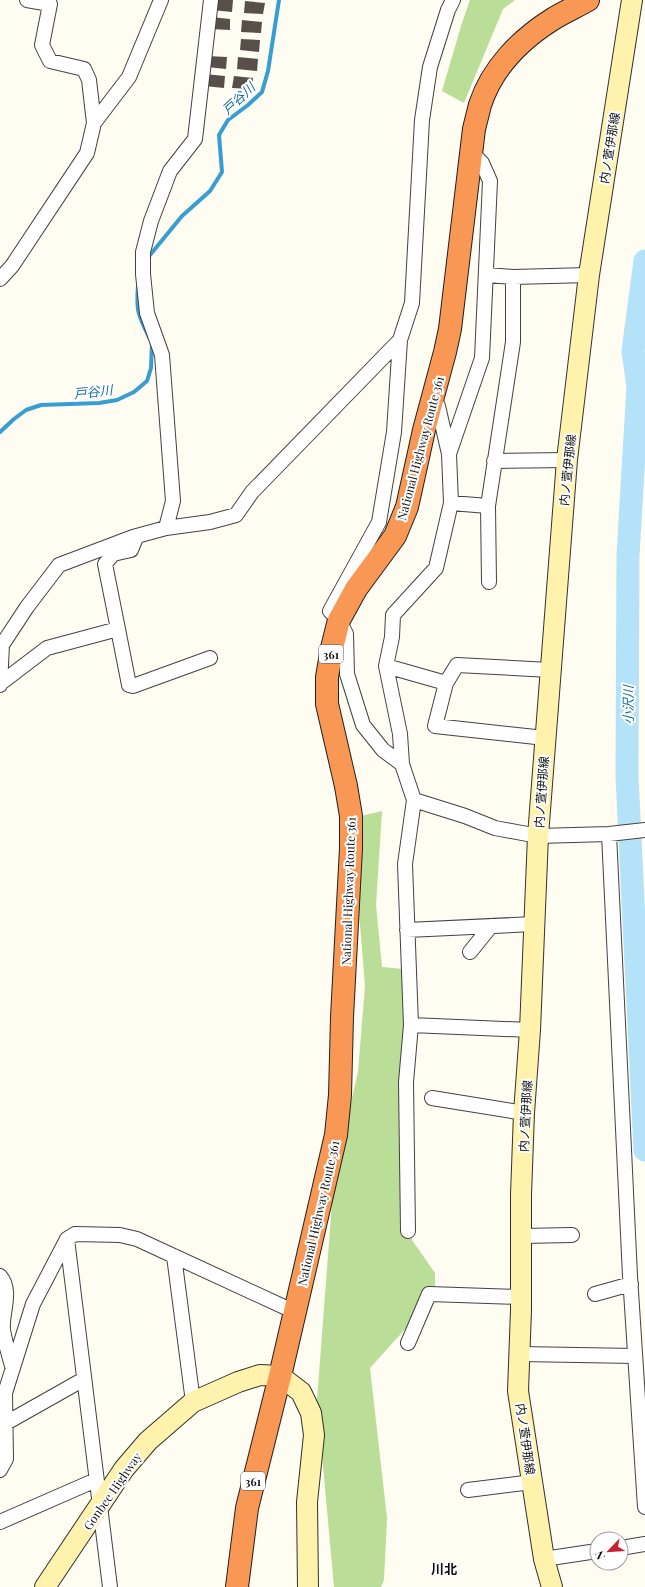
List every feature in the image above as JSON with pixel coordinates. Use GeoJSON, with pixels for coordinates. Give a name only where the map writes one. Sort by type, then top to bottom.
{"type":"FeatureCollection","features":[{"type":"Feature","properties":{"kind":"highway","name":"National Highway Route 361"},"geometry":{"type":"LineString","coordinates":[[237,1587],[247,1508],[280,1376],[336,1135],[340,1095],[351,816],[346,786],[327,704],[327,677],[332,648],[340,620],[356,589],[395,536],[407,507],[424,430],[450,329],[474,129],[480,105],[490,82],[507,58],[530,34],[554,18],[588,0]]}},
{"type":"Feature","properties":{"kind":"main road","name":"内ノ萱伊那線"},"geometry":{"type":"LineString","coordinates":[[552,1587],[544,1560],[518,1391],[520,1354],[524,1113],[530,1030],[538,836],[550,670],[568,460],[589,275],[632,0]]}},
{"type":"Feature","properties":{"kind":"main road","name":"Gonbee Highway"},"geometry":{"type":"LineString","coordinates":[[44,1587],[100,1507],[124,1469],[148,1441],[193,1402],[238,1382],[260,1376],[280,1376]]}},
{"type":"Feature","properties":{"kind":"main road"},"geometry":{"type":"LineString","coordinates":[[280,1376],[301,1392],[311,1413],[314,1435],[307,1502],[308,1587]]}},
{"type":"Feature","properties":{"kind":"street"},"geometry":{"type":"LineString","coordinates":[[0,279],[12,266],[87,153],[94,123],[89,80],[84,69],[50,61],[42,45],[50,4],[27,0]]}},
{"type":"Feature","properties":{"kind":"street"},"geometry":{"type":"LineString","coordinates":[[94,123],[129,77],[161,0]]}},
{"type":"Feature","properties":{"kind":"street"},"geometry":{"type":"LineString","coordinates":[[166,528],[173,501],[162,355],[147,313],[143,274],[143,252],[152,221],[170,171],[194,138],[211,0]]}},
{"type":"Feature","properties":{"kind":"street"},"geometry":{"type":"LineString","coordinates":[[402,764],[383,750],[363,725],[347,674],[346,634],[340,620],[330,611],[379,522],[394,432],[400,340],[412,303],[422,120],[430,67],[448,10],[453,0]]}},
{"type":"Feature","properties":{"kind":"street"},"geometry":{"type":"LineString","coordinates":[[449,454],[482,358],[490,181],[482,163],[471,152]]}},
{"type":"Feature","properties":{"kind":"street"},"geometry":{"type":"LineString","coordinates":[[486,275],[513,277],[589,275]]}},
{"type":"Feature","properties":{"kind":"street"},"geometry":{"type":"LineString","coordinates":[[489,582],[488,506],[513,342],[513,277]]}},
{"type":"Feature","properties":{"kind":"street"},"geometry":{"type":"LineString","coordinates":[[0,684],[1,645],[27,607],[59,565],[133,537],[166,528],[210,522],[236,515],[252,492],[400,340]]}},
{"type":"Feature","properties":{"kind":"street"},"geometry":{"type":"LineString","coordinates":[[408,1231],[406,1082],[411,1025],[405,864],[414,800],[402,764],[400,734],[386,666],[392,637],[393,615],[436,568],[451,503],[449,454],[438,406],[433,398]]}},
{"type":"Feature","properties":{"kind":"street"},"geometry":{"type":"LineString","coordinates":[[494,461],[568,460]]}},
{"type":"Feature","properties":{"kind":"street"},"geometry":{"type":"LineString","coordinates":[[451,503],[488,506]]}},
{"type":"Feature","properties":{"kind":"street"},"geometry":{"type":"LineString","coordinates":[[133,537],[135,540],[131,550],[113,554],[105,564],[130,685],[133,686],[210,658]]}},
{"type":"Feature","properties":{"kind":"street"},"geometry":{"type":"LineString","coordinates":[[0,684],[48,648],[118,629]]}},
{"type":"Feature","properties":{"kind":"street"},"geometry":{"type":"LineString","coordinates":[[545,738],[435,726],[446,683],[457,665],[550,670]]}},
{"type":"Feature","properties":{"kind":"street"},"geometry":{"type":"LineString","coordinates":[[386,666],[446,683]]}},
{"type":"Feature","properties":{"kind":"street"},"geometry":{"type":"LineString","coordinates":[[414,800],[465,816],[495,828],[538,836],[611,834],[645,830]]}},
{"type":"Feature","properties":{"kind":"street"},"geometry":{"type":"LineString","coordinates":[[611,834],[631,1284],[645,1507]]}},
{"type":"Feature","properties":{"kind":"street"},"geometry":{"type":"LineString","coordinates":[[407,930],[534,924]]}},
{"type":"Feature","properties":{"kind":"street"},"geometry":{"type":"LineString","coordinates":[[470,952],[491,926]]}},
{"type":"Feature","properties":{"kind":"street"},"geometry":{"type":"LineString","coordinates":[[411,1025],[530,1030]]}},
{"type":"Feature","properties":{"kind":"street"},"geometry":{"type":"LineString","coordinates":[[432,1098],[524,1113]]}},
{"type":"Feature","properties":{"kind":"street"},"geometry":{"type":"LineString","coordinates":[[0,1470],[6,1459],[5,1393],[12,1367],[33,1304],[67,1239],[75,1234],[120,1235],[137,1239],[295,1312]]}},
{"type":"Feature","properties":{"kind":"street"},"geometry":{"type":"LineString","coordinates":[[521,1236],[572,1235]]}},
{"type":"Feature","properties":{"kind":"street"},"geometry":{"type":"LineString","coordinates":[[67,1239],[110,1587]]}},
{"type":"Feature","properties":{"kind":"street"},"geometry":{"type":"LineString","coordinates":[[174,1256],[193,1402]]}},
{"type":"Feature","properties":{"kind":"street"},"geometry":{"type":"LineString","coordinates":[[1,1277],[4,1282],[6,1298],[3,1329],[12,1367]]}},
{"type":"Feature","properties":{"kind":"street"},"geometry":{"type":"LineString","coordinates":[[595,1294],[631,1284]]}},
{"type":"Feature","properties":{"kind":"street"},"geometry":{"type":"LineString","coordinates":[[408,1343],[429,1294],[521,1297]]}},
{"type":"Feature","properties":{"kind":"street"},"geometry":{"type":"LineString","coordinates":[[520,1354],[635,1356]]}},
{"type":"Feature","properties":{"kind":"street"},"geometry":{"type":"LineString","coordinates":[[6,1422],[84,1379]]}},
{"type":"Feature","properties":{"kind":"street"},"geometry":{"type":"LineString","coordinates":[[0,1522],[96,1480]]}},
{"type":"Feature","properties":{"kind":"street"},"geometry":{"type":"LineString","coordinates":[[468,1490],[532,1482]]}},
{"type":"Feature","properties":{"kind":"street"},"geometry":{"type":"LineString","coordinates":[[629,1547],[645,1544]]}},
{"type":"Feature","properties":{"kind":"street"},"geometry":{"type":"LineString","coordinates":[[544,1560],[589,1553]]}},
{"type":"Feature","properties":{"kind":"green space"},"geometry":{"type":"Polygon","coordinates":[[[470,0],[515,0],[503,9],[464,103],[442,91],[470,0]]]}},
{"type":"Feature","properties":{"kind":"green space"},"geometry":{"type":"Polygon","coordinates":[[[382,811],[376,905],[382,967],[403,969],[411,991],[400,1102],[412,1240],[435,1273],[435,1296],[370,1368],[387,1518],[384,1580],[381,1587],[334,1587],[317,1400],[334,1177],[358,1072],[365,986],[355,863],[361,816],[382,811]]]}},
{"type":"Feature","properties":{"kind":"building"},"geometry":{"type":"Polygon","coordinates":[[[213,0],[233,0],[232,12],[212,10],[213,0]]]}},
{"type":"Feature","properties":{"kind":"building"},"geometry":{"type":"Polygon","coordinates":[[[245,1],[265,3],[263,14],[244,13],[245,1]]]}},
{"type":"Feature","properties":{"kind":"building"},"geometry":{"type":"Polygon","coordinates":[[[211,17],[230,19],[230,30],[210,29],[211,17]]]}},
{"type":"Feature","properties":{"kind":"building"},"geometry":{"type":"Polygon","coordinates":[[[242,20],[262,22],[261,33],[241,32],[242,20]]]}},
{"type":"Feature","properties":{"kind":"building"},"geometry":{"type":"Polygon","coordinates":[[[241,39],[260,40],[259,52],[240,50],[241,39]]]}},
{"type":"Feature","properties":{"kind":"building"},"geometry":{"type":"Polygon","coordinates":[[[207,56],[227,57],[226,69],[207,67],[207,56]]]}},
{"type":"Feature","properties":{"kind":"building"},"geometry":{"type":"Polygon","coordinates":[[[238,57],[258,59],[257,71],[237,69],[238,57]]]}},
{"type":"Feature","properties":{"kind":"building"},"geometry":{"type":"Polygon","coordinates":[[[205,74],[225,76],[224,88],[204,86],[205,74]]]}},
{"type":"Feature","properties":{"kind":"building"},"geometry":{"type":"Polygon","coordinates":[[[234,76],[253,78],[252,89],[232,88],[234,76]]]}},
{"type":"Feature","properties":{"kind":"waterway","name":"戸谷川"},"geometry":{"type":"LineString","coordinates":[[150,255],[182,216],[210,191],[222,172],[219,135],[228,120],[262,92],[268,71],[279,0]]}},
{"type":"Feature","properties":{"kind":"waterway","name":"小沢川"},"geometry":{"type":"LineString","coordinates":[[645,261],[633,351],[638,386],[628,555],[627,776],[645,1150]]}},
{"type":"Feature","properties":{"kind":"waterway","name":"戸谷川"},"geometry":{"type":"LineString","coordinates":[[138,286],[137,301],[139,313],[149,337]]}},
{"type":"Feature","properties":{"kind":"waterway","name":"戸谷川"},"geometry":{"type":"LineString","coordinates":[[0,432],[26,410],[41,405],[99,403],[117,400],[134,392],[147,381],[151,368],[152,343]]}},
{"type":"Feature","properties":{"kind":"district","name":"川北"},"geometry":{"type":"Point","coordinates":[444,1568]}}]}
